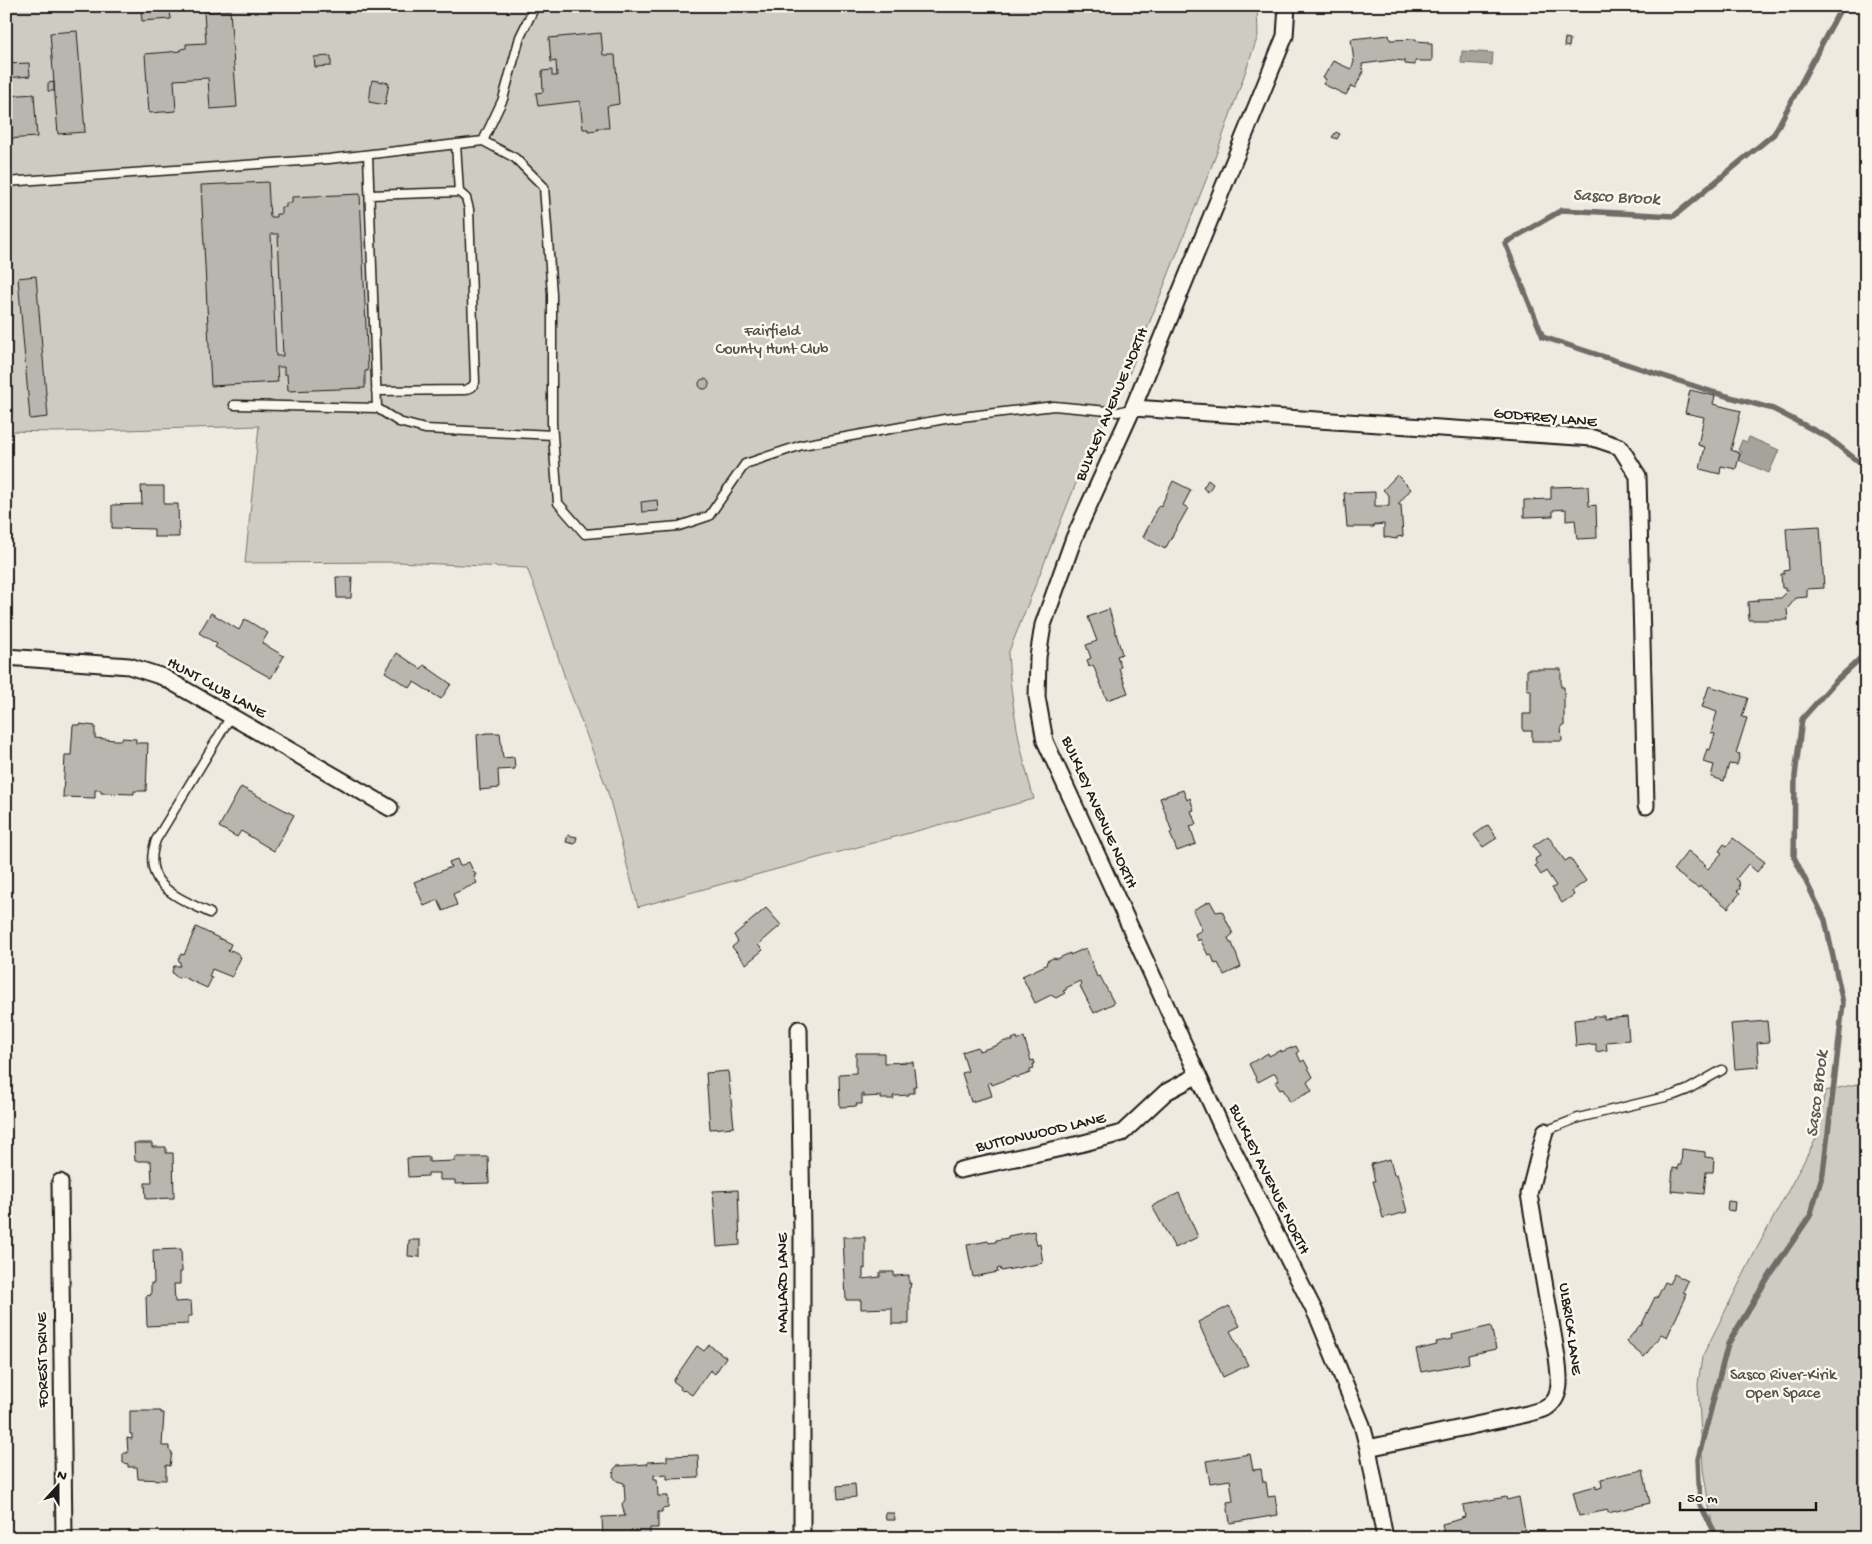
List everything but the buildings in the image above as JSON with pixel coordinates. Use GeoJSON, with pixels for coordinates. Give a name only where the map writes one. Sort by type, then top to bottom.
{"type":"FeatureCollection","features":[{"type":"Feature","properties":{"kind":"street","name":"BULKLEY AVENUE NORTH"},"geometry":{"type":"LineString","coordinates":[[1287,6],[1284,36],[1133,408],[1074,538],[1043,625],[1038,656],[1037,697],[1045,741],[1228,1141],[1318,1318],[1362,1424],[1385,1538]]}},
{"type":"Feature","properties":{"kind":"street","name":"GODFREY LANE"},"geometry":{"type":"LineString","coordinates":[[1133,408],[1593,438],[1620,448],[1638,476],[1646,806]]}},
{"type":"Feature","properties":{"kind":"street","name":"HUNT CLUB LANE"},"geometry":{"type":"LineString","coordinates":[[6,657],[129,666],[164,677],[390,808]]}},
{"type":"Feature","properties":{"kind":"street","name":"MALLARD LANE"},"geometry":{"type":"LineString","coordinates":[[799,1028],[802,1232],[802,1538]]}},
{"type":"Feature","properties":{"kind":"street","name":"BUTTONWOOD LANE"},"geometry":{"type":"LineString","coordinates":[[960,1170],[1122,1133],[1166,1092],[1198,1075]]}},
{"type":"Feature","properties":{"kind":"street","name":"ULBRICK LANE"},"geometry":{"type":"LineString","coordinates":[[1368,1448],[1527,1414],[1547,1407],[1557,1396],[1560,1376],[1530,1194],[1546,1131]]}},
{"type":"Feature","properties":{"kind":"street","name":"FOREST DRIVE"},"geometry":{"type":"LineString","coordinates":[[60,1182],[64,1538]]}},
{"type":"Feature","properties":{"kind":"lane"},"geometry":{"type":"LineString","coordinates":[[483,141],[503,98],[520,37],[535,6]]}},
{"type":"Feature","properties":{"kind":"lane"},"geometry":{"type":"LineString","coordinates":[[6,182],[319,160],[483,141],[515,158],[544,187],[552,294],[553,435],[558,502],[584,534],[679,526],[709,516],[745,464],[802,445],[945,419],[1054,406],[1118,412],[1133,408]]}},
{"type":"Feature","properties":{"kind":"lane"},"geometry":{"type":"LineString","coordinates":[[456,144],[459,192]]}},
{"type":"Feature","properties":{"kind":"lane"},"geometry":{"type":"LineString","coordinates":[[368,155],[377,408]]}},
{"type":"Feature","properties":{"kind":"lane"},"geometry":{"type":"LineString","coordinates":[[370,195],[459,192],[466,198],[469,209],[475,382],[472,387],[465,390],[376,391]]}},
{"type":"Feature","properties":{"kind":"lane"},"geometry":{"type":"LineString","coordinates":[[234,405],[377,408],[399,422],[425,430],[553,435]]}},
{"type":"Feature","properties":{"kind":"lane"},"geometry":{"type":"LineString","coordinates":[[210,913],[176,897],[162,886],[154,874],[151,854],[156,840],[231,716]]}},
{"type":"Feature","properties":{"kind":"lane"},"geometry":{"type":"LineString","coordinates":[[1546,1131],[1578,1118],[1674,1095],[1688,1090],[1722,1070]]}},
{"type":"Feature","properties":{"kind":"green space","name":"Fairfield County Hunt Club"},"geometry":{"type":"Polygon","coordinates":[[[6,6],[1257,6],[1258,36],[1216,155],[1129,374],[1090,448],[1008,654],[1017,728],[1024,764],[1034,799],[638,907],[607,789],[566,681],[527,568],[397,562],[245,563],[259,426],[55,432],[6,431],[6,6]]]}},
{"type":"Feature","properties":{"kind":"green space","name":"Sasco River-Kirik Open Space"},"geometry":{"type":"Polygon","coordinates":[[[1866,1082],[1866,1538],[1719,1538],[1713,1530],[1703,1469],[1698,1384],[1702,1357],[1756,1250],[1817,1137],[1825,1091],[1866,1082]]]}},
{"type":"Feature","properties":{"kind":"shaded area"},"geometry":{"type":"Polygon","coordinates":[[[1462,51],[1493,53],[1492,65],[1461,63],[1462,51]]]}},
{"type":"Feature","properties":{"kind":"shaded area"},"geometry":{"type":"Polygon","coordinates":[[[1749,437],[1779,450],[1769,473],[1738,460],[1742,452],[1738,450],[1742,440],[1747,442],[1749,437]]]}},
{"type":"Feature","properties":{"kind":"waterway","name":"Sasco Brook"},"geometry":{"type":"LineString","coordinates":[[1842,6],[1774,134],[1674,216],[1562,210],[1505,243],[1543,337],[1716,393],[1773,409],[1829,438],[1866,468]]}},
{"type":"Feature","properties":{"kind":"waterway","name":"Sasco Brook"},"geometry":{"type":"LineString","coordinates":[[1718,1538],[1700,1505],[1698,1459],[1728,1344],[1764,1284],[1810,1216],[1823,1173],[1843,1003],[1825,920],[1794,857],[1795,776],[1802,719],[1835,682],[1866,653]]}}]}
